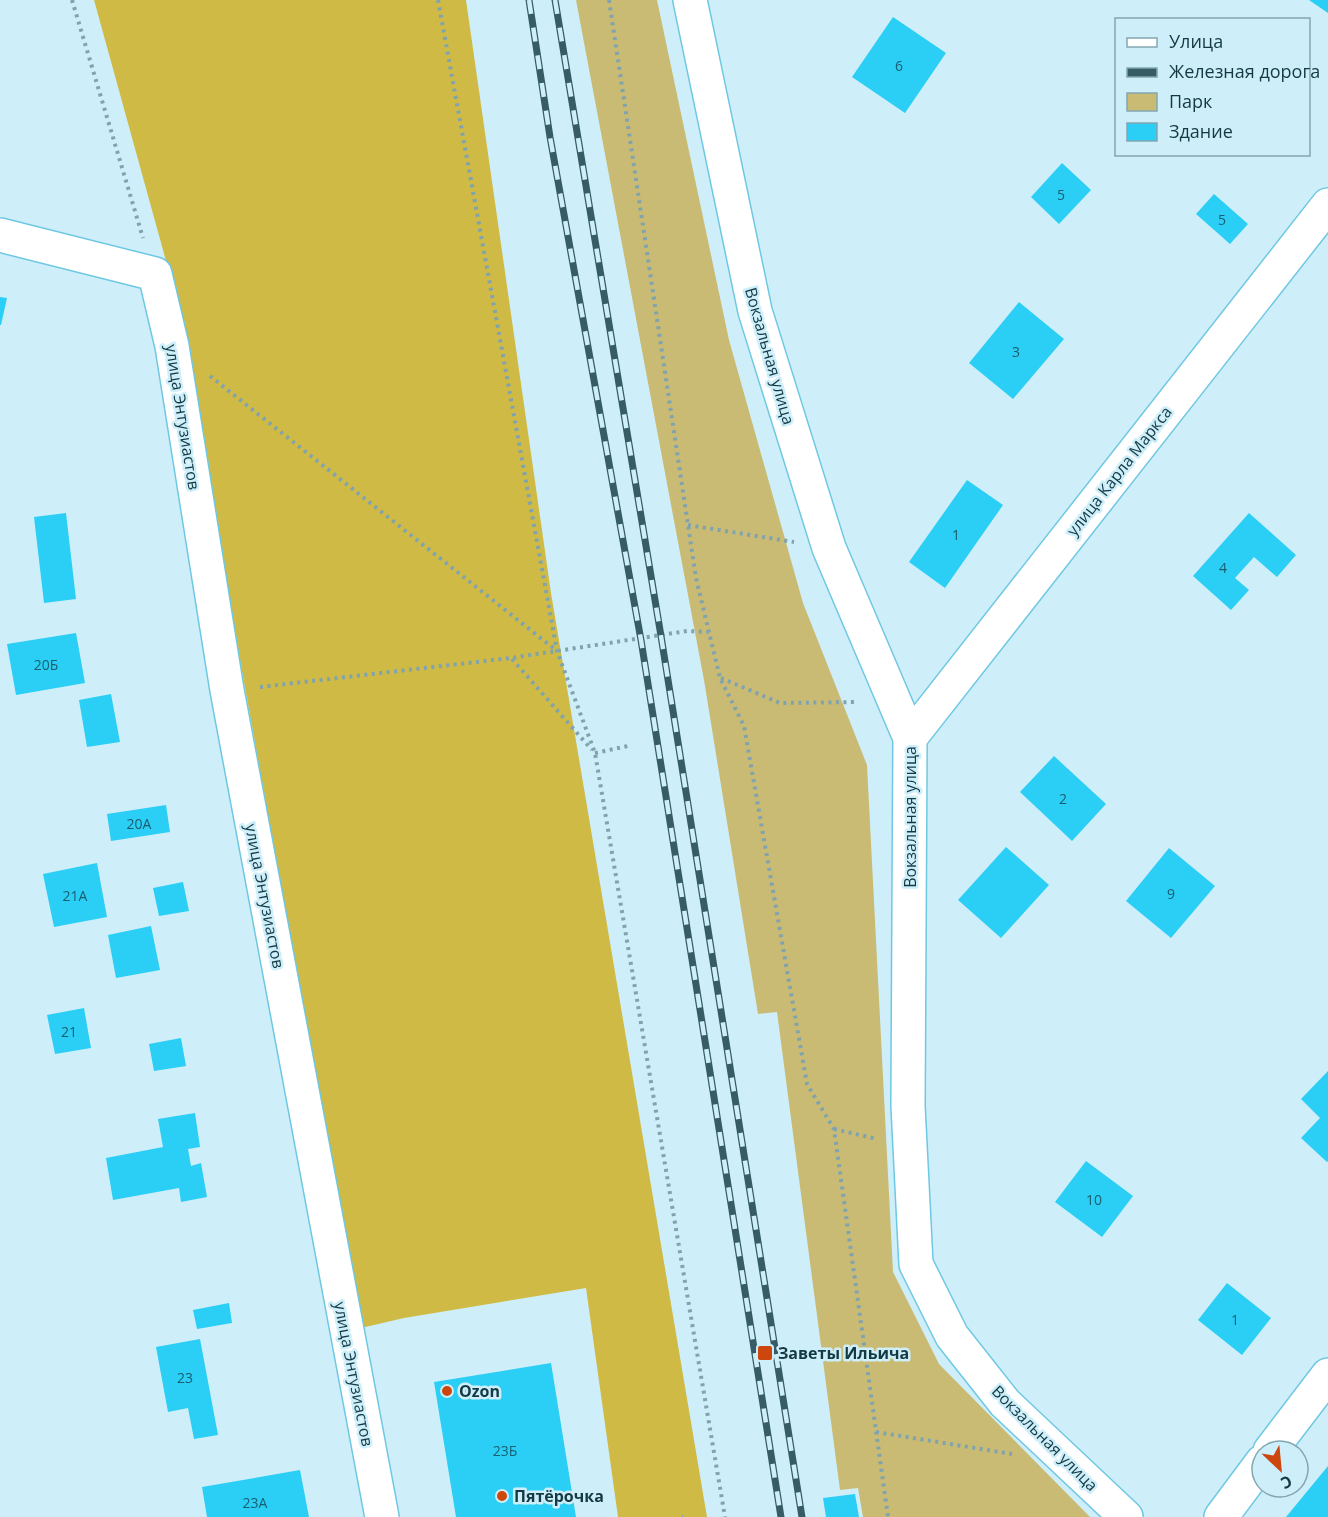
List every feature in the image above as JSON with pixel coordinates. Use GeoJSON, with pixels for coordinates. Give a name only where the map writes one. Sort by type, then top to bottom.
{"type":"FeatureCollection","features":[{"type":"Feature","properties":{"kind":"street","name":"Вокзальная улица"},"geometry":{"type":"LineString","coordinates":[[690,0],[755,311],[829,548],[910,738],[910,1146],[916,1264],[952,1336],[1005,1403],[1126,1517]]}},
{"type":"Feature","properties":{"kind":"street","name":"улица Карла Маркса"},"geometry":{"type":"LineString","coordinates":[[910,738],[1328,204]]}},
{"type":"Feature","properties":{"kind":"street"},"geometry":{"type":"LineString","coordinates":[[0,235],[155,274]]}},
{"type":"Feature","properties":{"kind":"street","name":"улица Энтузиастов"},"geometry":{"type":"LineString","coordinates":[[155,274],[172,346],[227,690],[382,1517]]}},
{"type":"Feature","properties":{"kind":"street"},"geometry":{"type":"LineString","coordinates":[[1279,1439],[1328,1375]]}},
{"type":"Feature","properties":{"kind":"street"},"geometry":{"type":"LineString","coordinates":[[1221,1517],[1250,1478]]}},
{"type":"Feature","properties":{"kind":"path"},"geometry":{"type":"LineString","coordinates":[[72,0],[155,274]]}},
{"type":"Feature","properties":{"kind":"path"},"geometry":{"type":"LineString","coordinates":[[438,0],[557,651],[595,753],[724,1517]]}},
{"type":"Feature","properties":{"kind":"path"},"geometry":{"type":"LineString","coordinates":[[609,0],[688,525],[720,678],[744,726],[807,1084],[834,1129],[888,1517]]}},
{"type":"Feature","properties":{"kind":"path"},"geometry":{"type":"LineString","coordinates":[[172,346],[557,651]]}},
{"type":"Feature","properties":{"kind":"path"},"geometry":{"type":"LineString","coordinates":[[688,525],[829,548]]}},
{"type":"Feature","properties":{"kind":"path"},"geometry":{"type":"LineString","coordinates":[[227,690],[511,658],[687,632],[709,632]]}},
{"type":"Feature","properties":{"kind":"path"},"geometry":{"type":"LineString","coordinates":[[511,658],[595,753]]}},
{"type":"Feature","properties":{"kind":"path"},"geometry":{"type":"LineString","coordinates":[[720,678],[780,703],[894,701]]}},
{"type":"Feature","properties":{"kind":"path"},"geometry":{"type":"LineString","coordinates":[[595,753],[628,746]]}},
{"type":"Feature","properties":{"kind":"path"},"geometry":{"type":"LineString","coordinates":[[834,1129],[910,1146]]}},
{"type":"Feature","properties":{"kind":"path"},"geometry":{"type":"LineString","coordinates":[[876,1432],[1017,1455]]}},
{"type":"Feature","properties":{"kind":"green space"},"geometry":{"type":"Polygon","coordinates":[[[576,0],[657,0],[729,340],[803,603],[867,765],[893,1272],[939,1364],[1090,1517],[863,1517],[858,1488],[840,1490],[777,1012],[758,1014],[704,680],[576,0]]]}},
{"type":"Feature","properties":{"kind":"shaded area"},"geometry":{"type":"Polygon","coordinates":[[[94,0],[466,0],[551,593],[707,1517],[618,1517],[586,1288],[404,1318],[361,1328],[171,279],[94,0]]]}},
{"type":"Feature","properties":{"kind":"building"},"geometry":{"type":"Polygon","coordinates":[[[1309,0],[1328,0],[1328,13],[1309,0]]]}},
{"type":"Feature","properties":{"kind":"building"},"geometry":{"type":"Polygon","coordinates":[[[893,17],[946,53],[905,113],[852,77],[893,17]]]}},
{"type":"Feature","properties":{"kind":"building"},"geometry":{"type":"Polygon","coordinates":[[[1062,163],[1091,190],[1059,224],[1031,197],[1062,163]]]}},
{"type":"Feature","properties":{"kind":"building"},"geometry":{"type":"Polygon","coordinates":[[[1214,194],[1248,224],[1230,244],[1196,214],[1214,194]]]}},
{"type":"Feature","properties":{"kind":"building"},"geometry":{"type":"Polygon","coordinates":[[[0,297],[7,298],[1,325],[0,325],[0,297]]]}},
{"type":"Feature","properties":{"kind":"building"},"geometry":{"type":"Polygon","coordinates":[[[1019,302],[1064,339],[1013,399],[969,363],[1019,302]]]}},
{"type":"Feature","properties":{"kind":"building"},"geometry":{"type":"Polygon","coordinates":[[[967,480],[1003,505],[945,588],[909,562],[967,480]]]}},
{"type":"Feature","properties":{"kind":"building"},"geometry":{"type":"Polygon","coordinates":[[[66,513],[76,599],[44,603],[34,517],[66,513]]]}},
{"type":"Feature","properties":{"kind":"building"},"geometry":{"type":"Polygon","coordinates":[[[1249,513],[1296,555],[1277,577],[1254,557],[1235,578],[1249,590],[1231,610],[1193,576],[1249,513]]]}},
{"type":"Feature","properties":{"kind":"building"},"geometry":{"type":"Polygon","coordinates":[[[76,633],[85,683],[16,695],[7,644],[76,633]]]}},
{"type":"Feature","properties":{"kind":"building"},"geometry":{"type":"Polygon","coordinates":[[[111,694],[120,742],[87,747],[79,700],[111,694]]]}},
{"type":"Feature","properties":{"kind":"building"},"geometry":{"type":"Polygon","coordinates":[[[1054,756],[1106,804],[1072,841],[1020,792],[1054,756]]]}},
{"type":"Feature","properties":{"kind":"building"},"geometry":{"type":"Polygon","coordinates":[[[166,805],[170,832],[111,841],[107,814],[166,805]]]}},
{"type":"Feature","properties":{"kind":"building"},"geometry":{"type":"Polygon","coordinates":[[[1006,847],[1049,885],[1001,938],[958,900],[1006,847]]]}},
{"type":"Feature","properties":{"kind":"building"},"geometry":{"type":"Polygon","coordinates":[[[1169,848],[1215,886],[1171,938],[1126,901],[1169,848]]]}},
{"type":"Feature","properties":{"kind":"building"},"geometry":{"type":"Polygon","coordinates":[[[97,863],[107,917],[54,927],[43,874],[97,863]]]}},
{"type":"Feature","properties":{"kind":"building"},"geometry":{"type":"Polygon","coordinates":[[[183,882],[189,911],[159,916],[153,888],[183,882]]]}},
{"type":"Feature","properties":{"kind":"building"},"geometry":{"type":"Polygon","coordinates":[[[151,926],[160,970],[116,978],[108,935],[151,926]]]}},
{"type":"Feature","properties":{"kind":"building"},"geometry":{"type":"Polygon","coordinates":[[[84,1008],[91,1048],[55,1054],[47,1015],[84,1008]]]}},
{"type":"Feature","properties":{"kind":"building"},"geometry":{"type":"Polygon","coordinates":[[[181,1038],[186,1066],[154,1071],[149,1044],[181,1038]]]}},
{"type":"Feature","properties":{"kind":"building"},"geometry":{"type":"Polygon","coordinates":[[[1328,1071],[1327,1162],[1301,1138],[1320,1118],[1301,1099],[1328,1071]]]}},
{"type":"Feature","properties":{"kind":"building"},"geometry":{"type":"Polygon","coordinates":[[[195,1113],[200,1147],[188,1149],[191,1166],[201,1163],[207,1197],[181,1202],[179,1188],[113,1200],[106,1158],[163,1147],[158,1119],[195,1113]]]}},
{"type":"Feature","properties":{"kind":"building"},"geometry":{"type":"Polygon","coordinates":[[[1086,1161],[1133,1196],[1102,1237],[1055,1202],[1086,1161]]]}},
{"type":"Feature","properties":{"kind":"building"},"geometry":{"type":"Polygon","coordinates":[[[1227,1283],[1271,1318],[1242,1355],[1198,1320],[1227,1283]]]}},
{"type":"Feature","properties":{"kind":"building"},"geometry":{"type":"Polygon","coordinates":[[[229,1303],[232,1323],[197,1329],[193,1310],[229,1303]]]}},
{"type":"Feature","properties":{"kind":"building"},"geometry":{"type":"Polygon","coordinates":[[[200,1339],[218,1435],[194,1439],[188,1408],[168,1412],[156,1347],[200,1339]]]}},
{"type":"Feature","properties":{"kind":"building"},"geometry":{"type":"Polygon","coordinates":[[[551,1363],[576,1517],[456,1517],[434,1382],[551,1363]]]}},
{"type":"Feature","properties":{"kind":"building"},"geometry":{"type":"Polygon","coordinates":[[[1328,1466],[1328,1517],[1286,1517],[1301,1499],[1310,1499],[1310,1488],[1328,1466]]]}},
{"type":"Feature","properties":{"kind":"building"},"geometry":{"type":"Polygon","coordinates":[[[300,1470],[309,1517],[207,1517],[202,1487],[300,1470]]]}},
{"type":"Feature","properties":{"kind":"building"},"geometry":{"type":"Polygon","coordinates":[[[855,1494],[859,1517],[826,1517],[823,1498],[855,1494]]]}},
{"type":"Feature","properties":{"kind":"railway"},"geometry":{"type":"LineString","coordinates":[[529,0],[550,137],[641,640],[781,1517]]}},
{"type":"Feature","properties":{"kind":"railway"},"geometry":{"type":"LineString","coordinates":[[555,0],[661,636],[802,1517]]}},
{"type":"Feature","properties":{"kind":"place","name":"Заветы Ильича"},"geometry":{"type":"Point","coordinates":[765,1353]}},
{"type":"Feature","properties":{"kind":"place","name":"Ozon"},"geometry":{"type":"Point","coordinates":[447,1391]}},
{"type":"Feature","properties":{"kind":"place","name":"Пятёрочка"},"geometry":{"type":"Point","coordinates":[502,1496]}}]}
